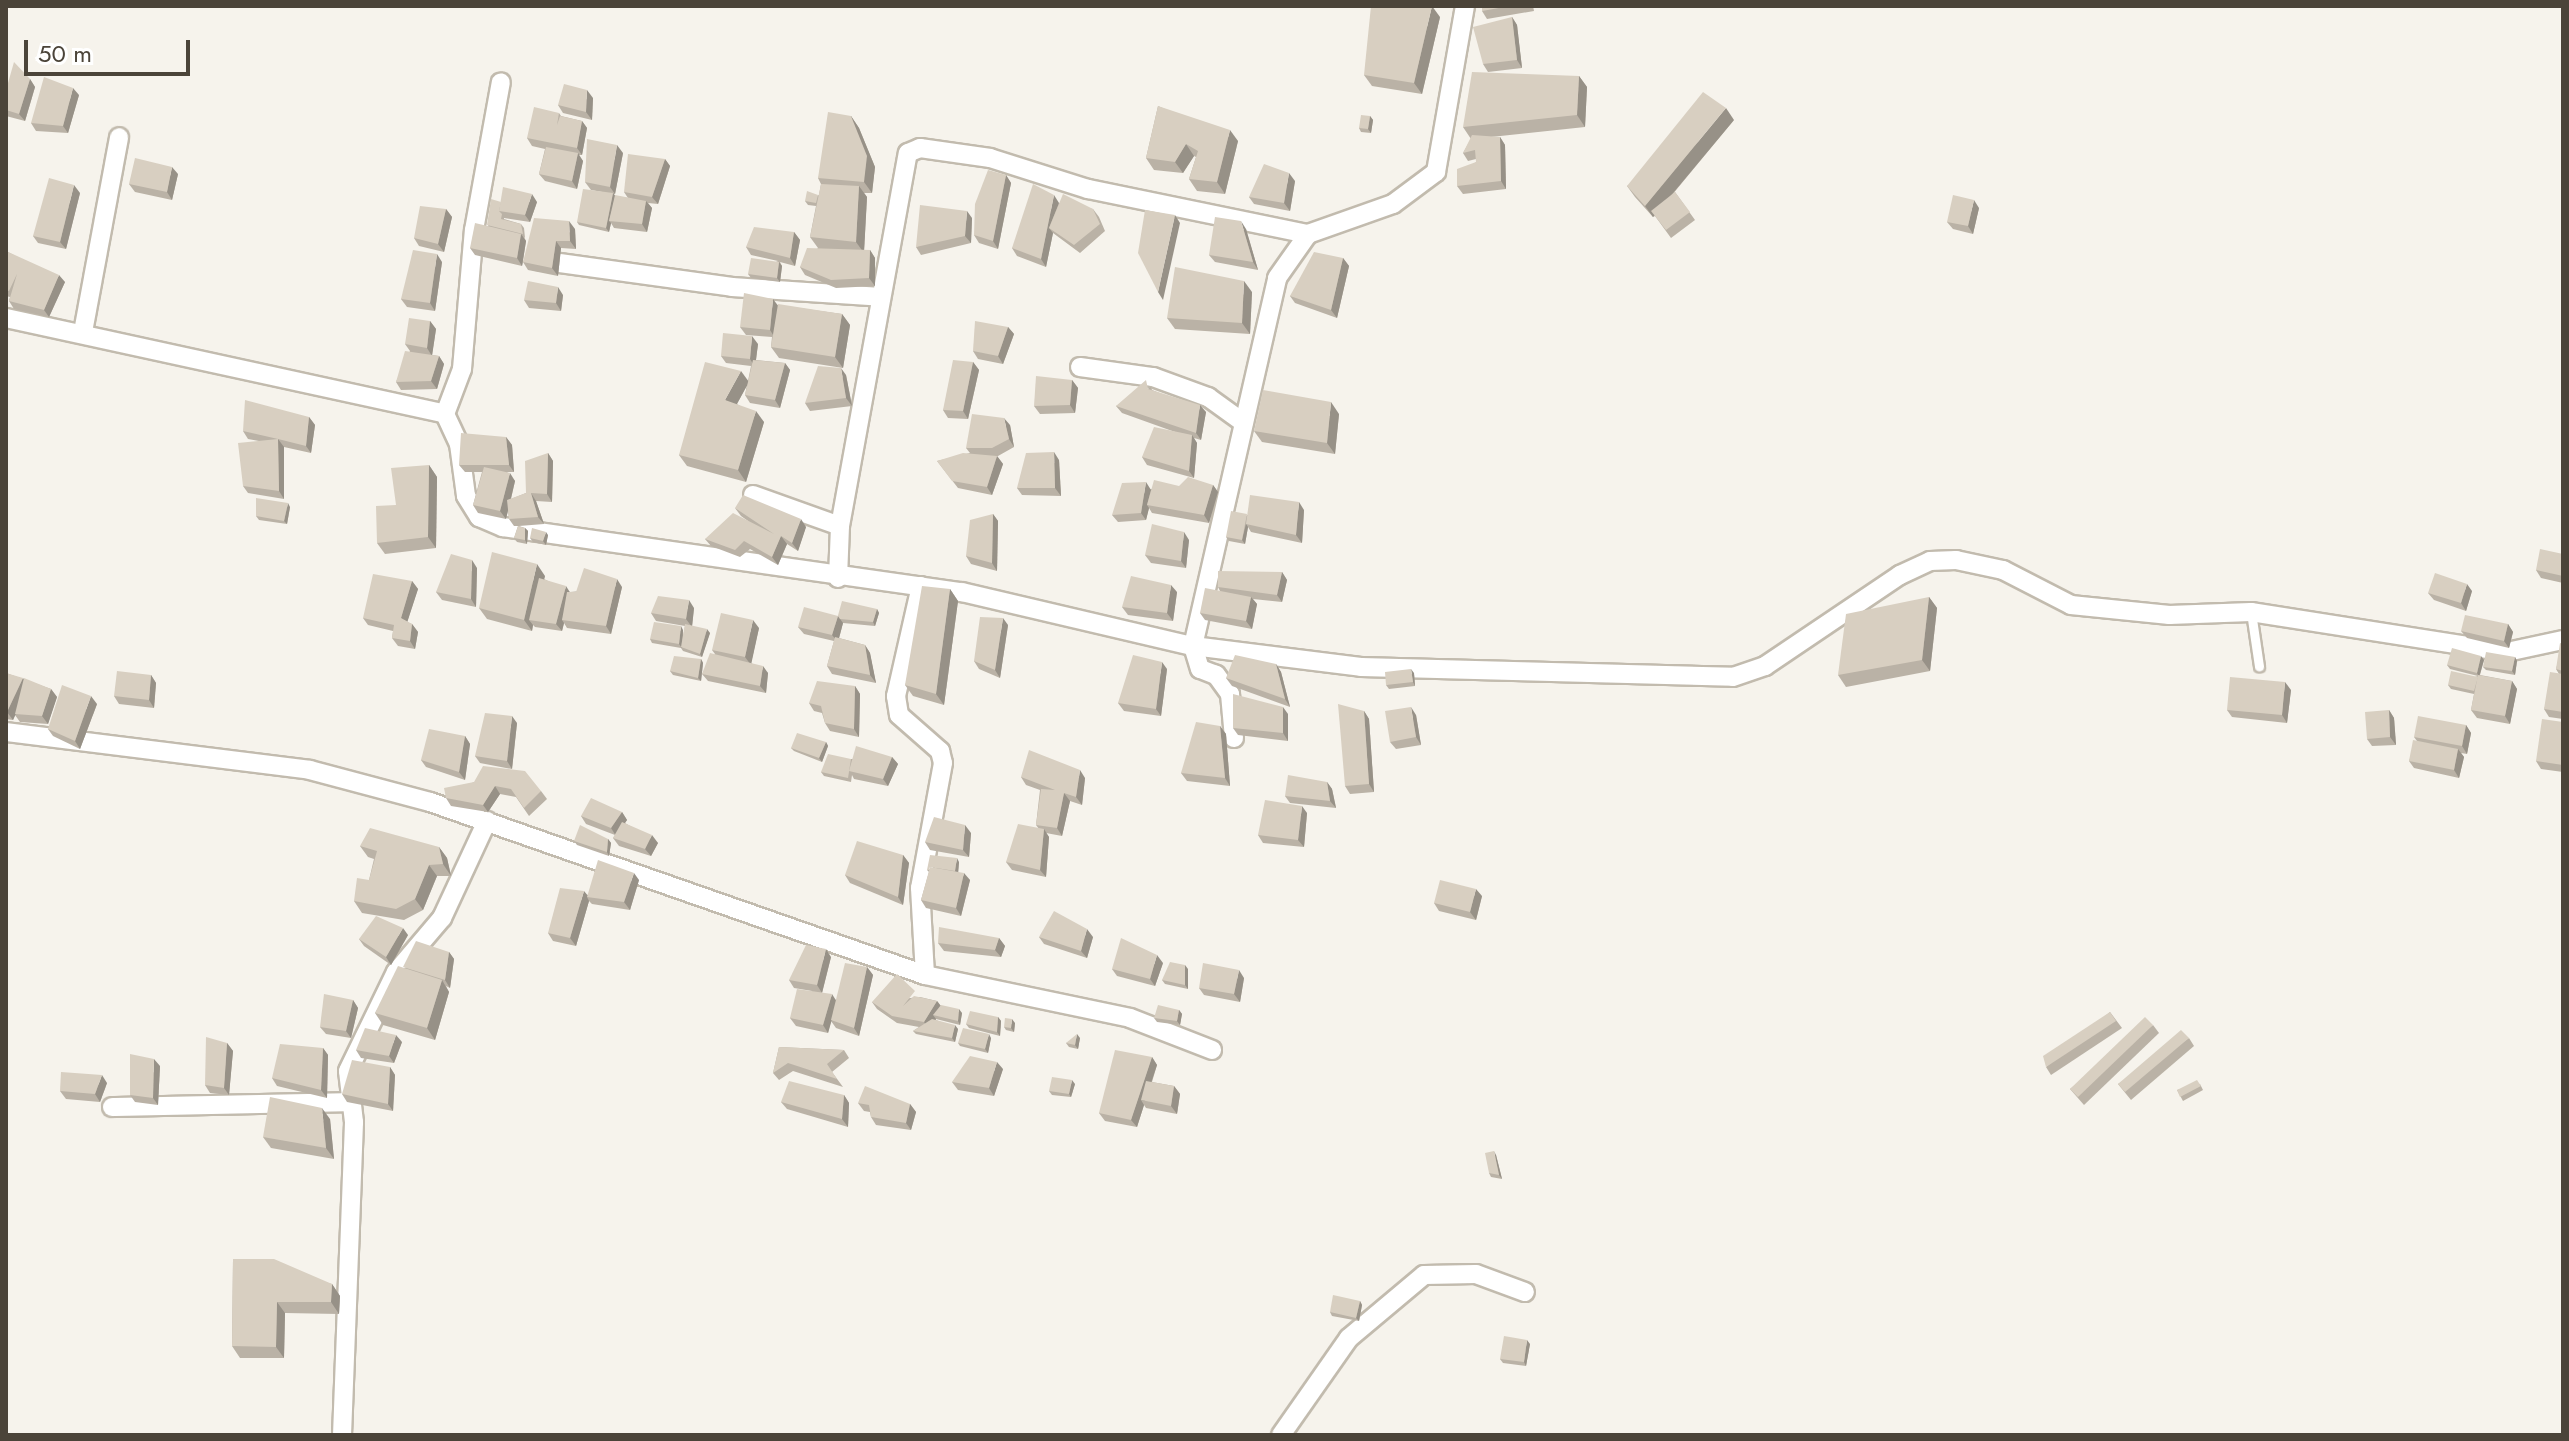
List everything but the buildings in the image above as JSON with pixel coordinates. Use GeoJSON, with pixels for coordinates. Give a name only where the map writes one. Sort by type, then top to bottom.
{"type":"FeatureCollection","features":[{"type":"Feature","properties":{"kind":"street"},"geometry":{"type":"LineString","coordinates":[[838,578],[840,526],[904,160],[920,148],[990,158],[1088,189],[1308,234],[1393,204],[1436,172],[1465,6]]}},
{"type":"Feature","properties":{"kind":"street"},"geometry":{"type":"LineString","coordinates":[[501,82],[462,369],[445,414],[479,517],[838,578],[921,586],[1193,646],[1361,667],[1733,677],[1765,666],[1930,561],[1985,564],[2071,605],[2169,615],[2251,612],[2462,648],[2507,652],[2563,640]]}},
{"type":"Feature","properties":{"kind":"street"},"geometry":{"type":"LineString","coordinates":[[83,332],[119,137]]}},
{"type":"Feature","properties":{"kind":"street"},"geometry":{"type":"LineString","coordinates":[[1234,738],[1230,694],[1216,675],[1200,669],[1193,646],[1277,278],[1308,234]]}},
{"type":"Feature","properties":{"kind":"street"},"geometry":{"type":"LineString","coordinates":[[518,258],[732,287],[881,297]]}},
{"type":"Feature","properties":{"kind":"street"},"geometry":{"type":"LineString","coordinates":[[6,318],[83,332],[445,414]]}},
{"type":"Feature","properties":{"kind":"street"},"geometry":{"type":"LineString","coordinates":[[1080,367],[1153,377],[1208,397],[1244,423]]}},
{"type":"Feature","properties":{"kind":"street"},"geometry":{"type":"LineString","coordinates":[[753,495],[840,526]]}},
{"type":"Feature","properties":{"kind":"street"},"geometry":{"type":"LineString","coordinates":[[921,586],[896,696],[899,715],[940,751],[943,763],[920,888],[925,975]]}},
{"type":"Feature","properties":{"kind":"street"},"geometry":{"type":"LineString","coordinates":[[6,732],[310,770],[487,821],[925,975],[1130,1018],[1212,1050]]}},
{"type":"Feature","properties":{"kind":"street"},"geometry":{"type":"LineString","coordinates":[[342,1435],[354,1122],[347,1102],[357,1043],[396,972],[435,929],[487,821]]}},
{"type":"Feature","properties":{"kind":"street"},"geometry":{"type":"LineString","coordinates":[[112,1107],[347,1102]]}},
{"type":"Feature","properties":{"kind":"street"},"geometry":{"type":"LineString","coordinates":[[1281,1435],[1349,1338],[1424,1275],[1476,1274],[1525,1292]]}},
{"type":"Feature","properties":{"kind":"lane"},"geometry":{"type":"LineString","coordinates":[[2251,612],[2259,666]]}}]}
